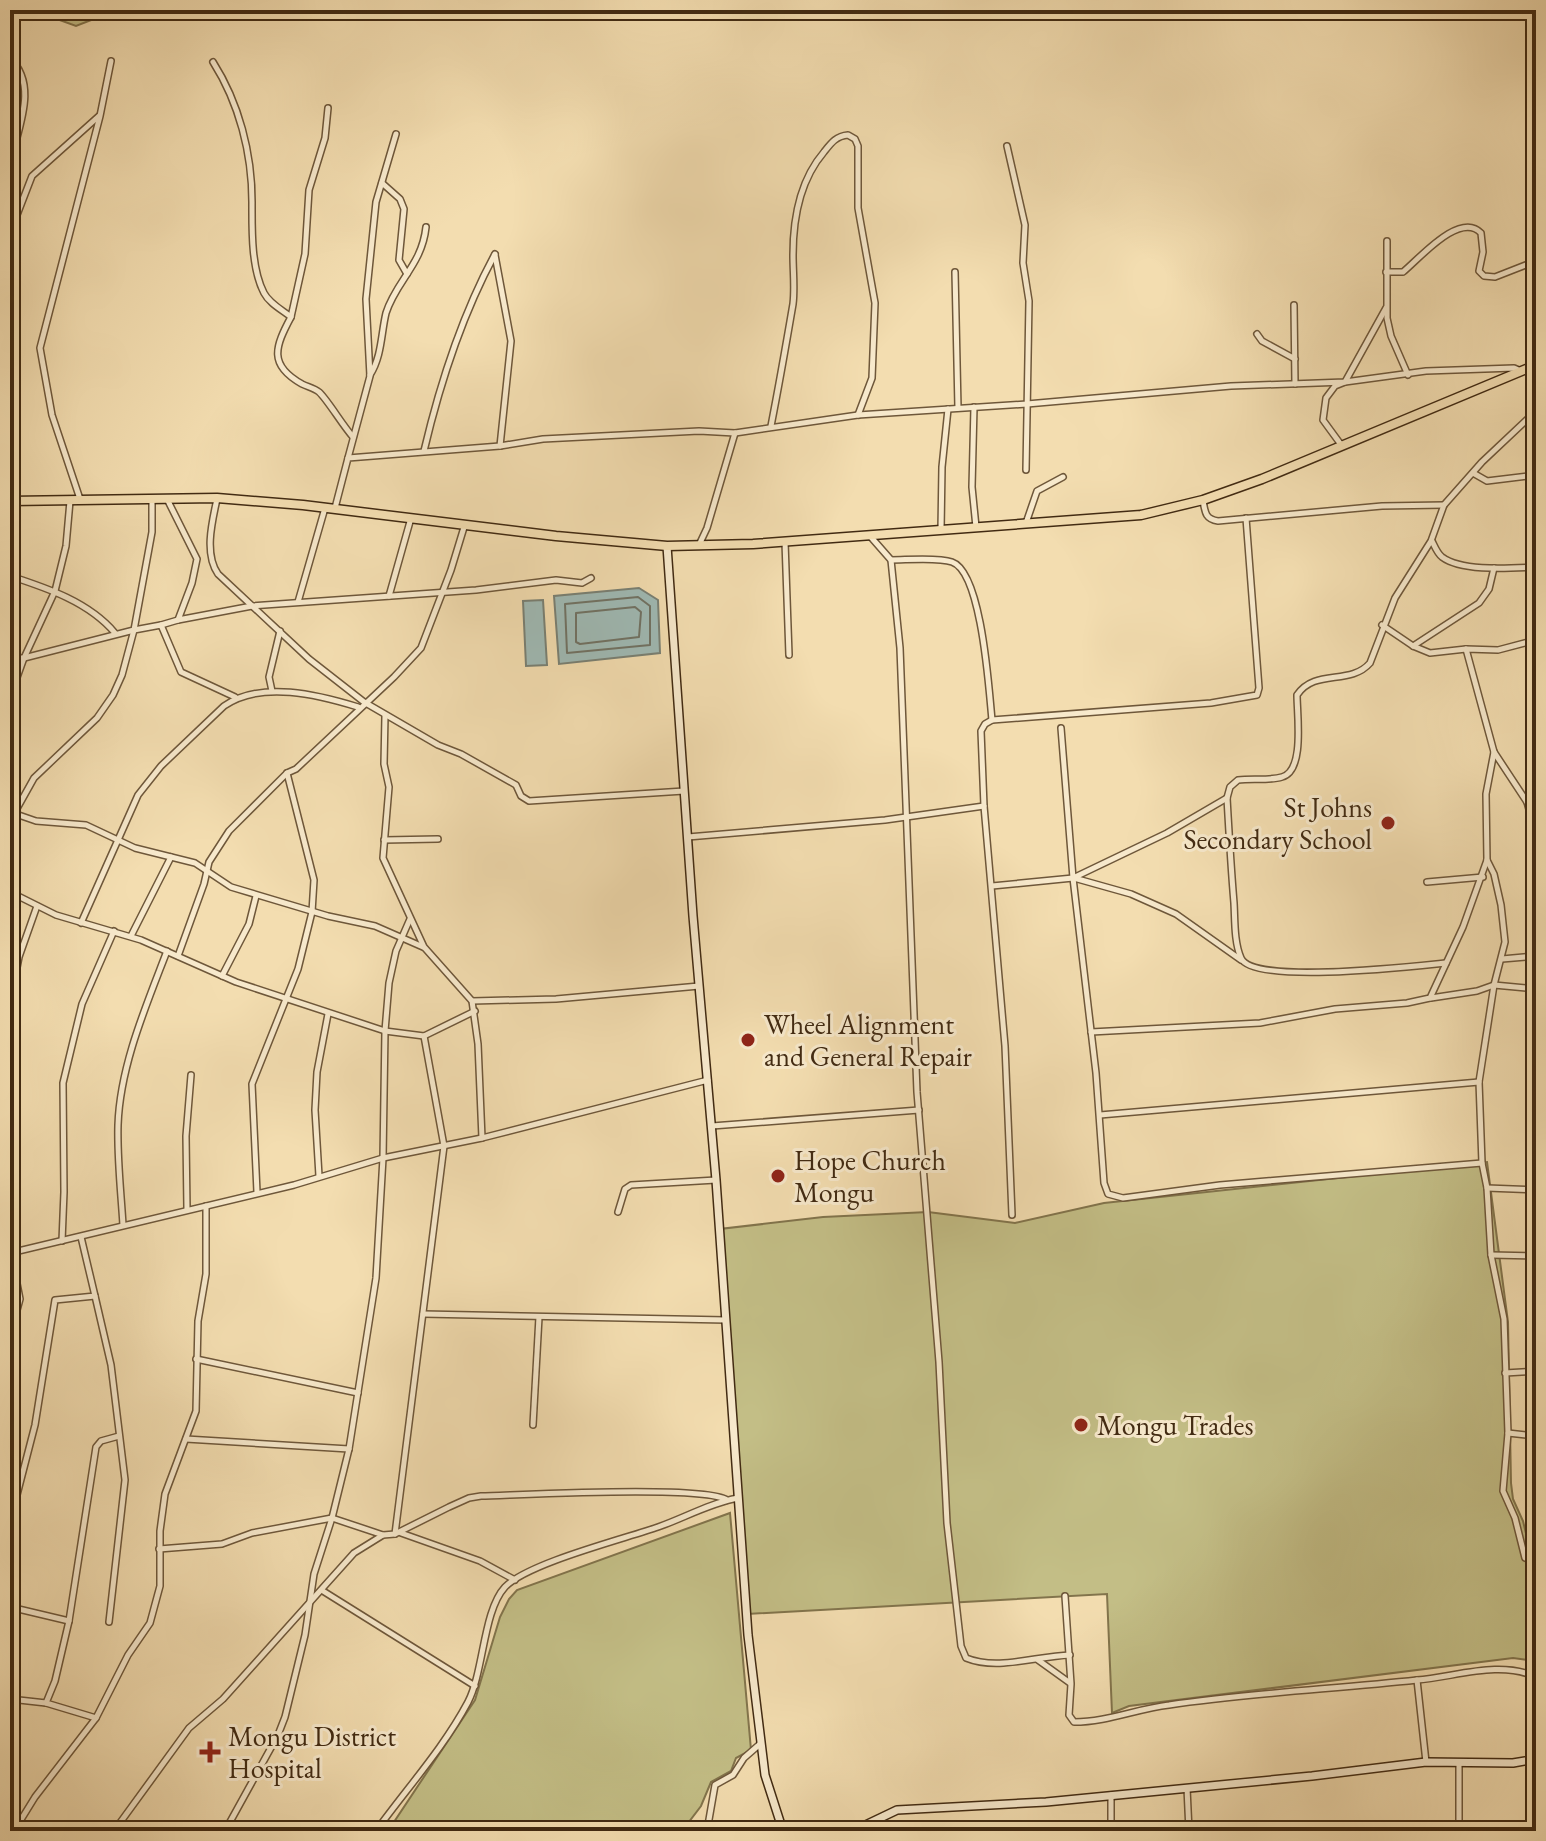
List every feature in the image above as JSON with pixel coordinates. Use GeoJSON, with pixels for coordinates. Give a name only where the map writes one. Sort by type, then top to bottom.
{"type":"FeatureCollection","features":[{"type":"Feature","properties":{"kind":"main road"},"geometry":{"type":"LineString","coordinates":[[10,499],[217,498],[667,546],[785,542],[1141,515],[1203,500],[1262,479],[1536,365]]}},
{"type":"Feature","properties":{"kind":"main road"},"geometry":{"type":"LineString","coordinates":[[667,546],[748,1635],[760,1744],[769,1790],[783,1831]]}},
{"type":"Feature","properties":{"kind":"main road"},"geometry":{"type":"LineString","coordinates":[[853,1831],[897,1810],[1033,1803],[1426,1762],[1513,1763],[1536,1759]]}},
{"type":"Feature","properties":{"kind":"street"},"geometry":{"type":"LineString","coordinates":[[10,58],[24,75],[26,93],[10,166]]}},
{"type":"Feature","properties":{"kind":"street"},"geometry":{"type":"LineString","coordinates":[[10,697],[55,591],[75,500],[52,415],[40,348],[100,116],[111,61]]}},
{"type":"Feature","properties":{"kind":"street"},"geometry":{"type":"LineString","coordinates":[[213,62],[230,90],[242,128],[251,185],[260,285],[268,299],[291,317]]}},
{"type":"Feature","properties":{"kind":"street"},"geometry":{"type":"LineString","coordinates":[[328,108],[325,138],[309,190],[305,254],[291,317],[278,347],[279,366],[285,373],[322,395],[353,437]]}},
{"type":"Feature","properties":{"kind":"street"},"geometry":{"type":"LineString","coordinates":[[10,233],[32,176],[100,116]]}},
{"type":"Feature","properties":{"kind":"street"},"geometry":{"type":"LineString","coordinates":[[370,376],[367,273],[376,202],[396,134]]}},
{"type":"Feature","properties":{"kind":"street"},"geometry":{"type":"LineString","coordinates":[[771,426],[792,307],[795,277],[793,253],[802,190],[807,173],[817,158],[835,140],[848,135],[855,139],[858,146],[858,208],[875,303],[872,378],[858,415]]}},
{"type":"Feature","properties":{"kind":"street"},"geometry":{"type":"LineString","coordinates":[[1007,146],[1025,225],[1023,263],[1029,301],[1026,470]]}},
{"type":"Feature","properties":{"kind":"street"},"geometry":{"type":"LineString","coordinates":[[382,183],[400,199],[404,209],[399,260],[407,274]]}},
{"type":"Feature","properties":{"kind":"street"},"geometry":{"type":"LineString","coordinates":[[1386,272],[1403,272],[1443,236],[1465,226],[1472,226],[1481,233],[1483,252],[1479,271],[1484,276],[1495,277],[1536,261]]}},
{"type":"Feature","properties":{"kind":"street"},"geometry":{"type":"LineString","coordinates":[[298,602],[348,458],[370,376],[377,362],[387,311],[422,251],[426,227]]}},
{"type":"Feature","properties":{"kind":"street"},"geometry":{"type":"LineString","coordinates":[[1387,241],[1386,308],[1391,336],[1408,375]]}},
{"type":"Feature","properties":{"kind":"street"},"geometry":{"type":"LineString","coordinates":[[424,451],[464,318],[495,254],[511,329],[500,446]]}},
{"type":"Feature","properties":{"kind":"street"},"geometry":{"type":"LineString","coordinates":[[955,272],[958,408]]}},
{"type":"Feature","properties":{"kind":"street"},"geometry":{"type":"LineString","coordinates":[[1294,305],[1295,384]]}},
{"type":"Feature","properties":{"kind":"street"},"geometry":{"type":"LineString","coordinates":[[1342,446],[1325,426],[1323,412],[1330,390],[1345,382],[1386,308]]}},
{"type":"Feature","properties":{"kind":"street"},"geometry":{"type":"LineString","coordinates":[[1257,334],[1262,341],[1295,359]]}},
{"type":"Feature","properties":{"kind":"street"},"geometry":{"type":"LineString","coordinates":[[348,458],[500,446],[543,439],[699,431],[735,433],[858,415],[1203,388],[1345,382],[1426,371],[1514,368],[1521,371]]}},
{"type":"Feature","properties":{"kind":"street"},"geometry":{"type":"LineString","coordinates":[[974,407],[972,487],[976,527]]}},
{"type":"Feature","properties":{"kind":"street"},"geometry":{"type":"LineString","coordinates":[[941,530],[942,467],[948,409]]}},
{"type":"Feature","properties":{"kind":"street"},"geometry":{"type":"LineString","coordinates":[[1241,960],[1235,930],[1227,798],[1230,787],[1238,780],[1280,778],[1294,769],[1297,759],[1297,695],[1301,689],[1319,679],[1363,671],[1370,663],[1382,625],[1431,541],[1444,505],[1536,411]]}},
{"type":"Feature","properties":{"kind":"street"},"geometry":{"type":"LineString","coordinates":[[699,546],[735,433]]}},
{"type":"Feature","properties":{"kind":"street"},"geometry":{"type":"LineString","coordinates":[[1473,473],[1487,481],[1536,475]]}},
{"type":"Feature","properties":{"kind":"street"},"geometry":{"type":"LineString","coordinates":[[1025,524],[1037,491],[1063,477]]}},
{"type":"Feature","properties":{"kind":"street"},"geometry":{"type":"LineString","coordinates":[[10,821],[12,812],[34,778],[97,718],[122,675],[134,630],[152,532],[152,498]]}},
{"type":"Feature","properties":{"kind":"street"},"geometry":{"type":"LineString","coordinates":[[167,498],[197,559],[178,620]]}},
{"type":"Feature","properties":{"kind":"street"},"geometry":{"type":"LineString","coordinates":[[210,563],[212,521],[217,498]]}},
{"type":"Feature","properties":{"kind":"street"},"geometry":{"type":"LineString","coordinates":[[1203,500],[1206,516],[1210,520],[1382,506],[1444,505]]}},
{"type":"Feature","properties":{"kind":"street"},"geometry":{"type":"LineString","coordinates":[[389,596],[411,518]]}},
{"type":"Feature","properties":{"kind":"street"},"geometry":{"type":"LineString","coordinates":[[1012,1215],[1005,1046],[984,806],[981,731],[992,720],[1211,703],[1257,695],[1259,688],[1246,518]]}},
{"type":"Feature","properties":{"kind":"street"},"geometry":{"type":"LineString","coordinates":[[178,956],[209,862],[229,831],[421,648],[465,524]]}},
{"type":"Feature","properties":{"kind":"street"},"geometry":{"type":"LineString","coordinates":[[870,535],[891,560],[900,648],[919,1110],[939,1362],[947,1523],[961,1646],[966,1658],[974,1660],[1014,1662],[1070,1655]]}},
{"type":"Feature","properties":{"kind":"street"},"geometry":{"type":"LineString","coordinates":[[1431,541],[1439,555],[1453,563],[1494,568],[1536,567]]}},
{"type":"Feature","properties":{"kind":"street"},"geometry":{"type":"LineString","coordinates":[[785,542],[789,655]]}},
{"type":"Feature","properties":{"kind":"street"},"geometry":{"type":"LineString","coordinates":[[197,559],[210,563],[226,582],[362,705],[516,785],[521,796],[529,801],[684,791]]}},
{"type":"Feature","properties":{"kind":"street"},"geometry":{"type":"LineString","coordinates":[[891,560],[950,561],[965,574],[975,600],[984,643],[992,720]]}},
{"type":"Feature","properties":{"kind":"street"},"geometry":{"type":"LineString","coordinates":[[1413,646],[1479,603],[1489,589],[1494,568]]}},
{"type":"Feature","properties":{"kind":"street"},"geometry":{"type":"LineString","coordinates":[[10,576],[55,591],[101,619],[115,633]]}},
{"type":"Feature","properties":{"kind":"street"},"geometry":{"type":"LineString","coordinates":[[10,658],[24,658],[115,633],[252,606],[556,580],[582,583],[591,578]]}},
{"type":"Feature","properties":{"kind":"street"},"geometry":{"type":"LineString","coordinates":[[161,625],[181,672],[235,698]]}},
{"type":"Feature","properties":{"kind":"street"},"geometry":{"type":"LineString","coordinates":[[1382,625],[1413,646],[1430,653],[1466,649],[1498,650],[1536,640]]}},
{"type":"Feature","properties":{"kind":"street"},"geometry":{"type":"LineString","coordinates":[[272,691],[269,677],[280,631]]}},
{"type":"Feature","properties":{"kind":"street"},"geometry":{"type":"LineString","coordinates":[[1466,649],[1494,752],[1519,786],[1536,835]]}},
{"type":"Feature","properties":{"kind":"street"},"geometry":{"type":"LineString","coordinates":[[81,923],[138,795],[199,728],[235,698],[272,691],[362,705]]}},
{"type":"Feature","properties":{"kind":"street"},"geometry":{"type":"LineString","coordinates":[[385,716],[384,764],[389,787],[383,858],[424,947],[472,1001],[482,1138]]}},
{"type":"Feature","properties":{"kind":"street"},"geometry":{"type":"LineString","coordinates":[[1061,728],[1073,878],[1100,1115],[1104,1183],[1108,1194],[1116,1198],[1235,1183],[1482,1163]]}},
{"type":"Feature","properties":{"kind":"street"},"geometry":{"type":"LineString","coordinates":[[1430,998],[1483,877],[1487,860],[1486,794],[1494,752]]}},
{"type":"Feature","properties":{"kind":"street"},"geometry":{"type":"LineString","coordinates":[[257,1192],[252,1084],[287,1000],[312,912],[314,880],[287,773]]}},
{"type":"Feature","properties":{"kind":"street"},"geometry":{"type":"LineString","coordinates":[[1527,802],[1536,778]]}},
{"type":"Feature","properties":{"kind":"street"},"geometry":{"type":"LineString","coordinates":[[992,886],[1073,878],[1167,833],[1227,798]]}},
{"type":"Feature","properties":{"kind":"street"},"geometry":{"type":"LineString","coordinates":[[1527,802],[1536,809]]}},
{"type":"Feature","properties":{"kind":"street"},"geometry":{"type":"LineString","coordinates":[[688,837],[885,820],[984,806]]}},
{"type":"Feature","properties":{"kind":"street"},"geometry":{"type":"LineString","coordinates":[[12,812],[36,821],[86,825],[118,840],[195,863],[231,887],[312,912],[375,926],[424,947]]}},
{"type":"Feature","properties":{"kind":"street"},"geometry":{"type":"LineString","coordinates":[[384,840],[438,839]]}},
{"type":"Feature","properties":{"kind":"street"},"geometry":{"type":"LineString","coordinates":[[131,936],[171,857]]}},
{"type":"Feature","properties":{"kind":"street"},"geometry":{"type":"LineString","coordinates":[[1487,860],[1501,905],[1505,942],[1494,985],[1479,1082],[1482,1163],[1487,1188],[1491,1255],[1504,1319],[1508,1433],[1503,1491],[1515,1518],[1525,1558],[1536,1562]]}},
{"type":"Feature","properties":{"kind":"street"},"geometry":{"type":"LineString","coordinates":[[1427,882],[1483,877]]}},
{"type":"Feature","properties":{"kind":"street"},"geometry":{"type":"LineString","coordinates":[[1073,878],[1131,894],[1176,914],[1250,968],[1283,971],[1392,969],[1446,963]]}},
{"type":"Feature","properties":{"kind":"street"},"geometry":{"type":"LineString","coordinates":[[10,892],[81,923],[131,936],[222,976],[385,1031],[424,1036],[475,1011]]}},
{"type":"Feature","properties":{"kind":"street"},"geometry":{"type":"LineString","coordinates":[[222,976],[249,924],[256,896]]}},
{"type":"Feature","properties":{"kind":"street"},"geometry":{"type":"LineString","coordinates":[[10,1004],[19,957],[37,906]]}},
{"type":"Feature","properties":{"kind":"street"},"geometry":{"type":"LineString","coordinates":[[225,1831],[285,1717],[314,1574],[349,1449],[376,1278],[389,983],[410,919]]}},
{"type":"Feature","properties":{"kind":"street"},"geometry":{"type":"LineString","coordinates":[[62,1241],[63,1083],[82,1004],[115,931]]}},
{"type":"Feature","properties":{"kind":"street"},"geometry":{"type":"LineString","coordinates":[[123,1225],[120,1109],[135,1042],[167,951]]}},
{"type":"Feature","properties":{"kind":"street"},"geometry":{"type":"LineString","coordinates":[[1502,959],[1536,956]]}},
{"type":"Feature","properties":{"kind":"street"},"geometry":{"type":"LineString","coordinates":[[1091,1032],[1260,1023],[1335,1009],[1407,1003],[1477,991],[1494,985],[1536,989]]}},
{"type":"Feature","properties":{"kind":"street"},"geometry":{"type":"LineString","coordinates":[[472,1001],[556,999],[700,986]]}},
{"type":"Feature","properties":{"kind":"street"},"geometry":{"type":"LineString","coordinates":[[319,1176],[315,1110],[317,1072],[328,1014]]}},
{"type":"Feature","properties":{"kind":"street"},"geometry":{"type":"LineString","coordinates":[[398,1533],[444,1146],[424,1036]]}},
{"type":"Feature","properties":{"kind":"street"},"geometry":{"type":"LineString","coordinates":[[187,1209],[186,1136],[191,1075]]}},
{"type":"Feature","properties":{"kind":"street"},"geometry":{"type":"LineString","coordinates":[[10,1336],[20,1299],[10,1253],[294,1185],[383,1158],[482,1138],[709,1080]]}},
{"type":"Feature","properties":{"kind":"street"},"geometry":{"type":"LineString","coordinates":[[1100,1115],[1479,1082]]}},
{"type":"Feature","properties":{"kind":"street"},"geometry":{"type":"LineString","coordinates":[[712,1126],[919,1110]]}},
{"type":"Feature","properties":{"kind":"street"},"geometry":{"type":"LineString","coordinates":[[618,1212],[625,1189],[631,1185],[716,1180]]}},
{"type":"Feature","properties":{"kind":"street"},"geometry":{"type":"LineString","coordinates":[[1487,1188],[1536,1190]]}},
{"type":"Feature","properties":{"kind":"street"},"geometry":{"type":"LineString","coordinates":[[12,1830],[96,1718],[128,1655],[150,1623],[160,1586],[159,1549],[165,1494],[197,1400],[198,1321],[206,1274],[206,1206]]}},
{"type":"Feature","properties":{"kind":"street"},"geometry":{"type":"LineString","coordinates":[[81,1237],[111,1365],[125,1480],[109,1622]]}},
{"type":"Feature","properties":{"kind":"street"},"geometry":{"type":"LineString","coordinates":[[1491,1255],[1536,1256]]}},
{"type":"Feature","properties":{"kind":"street"},"geometry":{"type":"LineString","coordinates":[[10,1522],[35,1425],[55,1300],[95,1296]]}},
{"type":"Feature","properties":{"kind":"street"},"geometry":{"type":"LineString","coordinates":[[423,1314],[726,1320]]}},
{"type":"Feature","properties":{"kind":"street"},"geometry":{"type":"LineString","coordinates":[[533,1425],[539,1317]]}},
{"type":"Feature","properties":{"kind":"street"},"geometry":{"type":"LineString","coordinates":[[1505,1373],[1534,1371],[1536,1324]]}},
{"type":"Feature","properties":{"kind":"street"},"geometry":{"type":"LineString","coordinates":[[196,1359],[358,1393]]}},
{"type":"Feature","properties":{"kind":"street"},"geometry":{"type":"LineString","coordinates":[[1508,1433],[1536,1436]]}},
{"type":"Feature","properties":{"kind":"street"},"geometry":{"type":"LineString","coordinates":[[46,1703],[55,1681],[69,1621],[96,1447],[101,1441],[119,1436]]}},
{"type":"Feature","properties":{"kind":"street"},"geometry":{"type":"LineString","coordinates":[[186,1439],[349,1449]]}},
{"type":"Feature","properties":{"kind":"street"},"geometry":{"type":"LineString","coordinates":[[114,1831],[189,1728],[214,1709],[354,1553],[383,1535],[398,1533],[469,1498],[481,1496],[674,1493],[719,1495],[727,1500]]}},
{"type":"Feature","properties":{"kind":"street"},"geometry":{"type":"LineString","coordinates":[[376,1831],[436,1752],[467,1703],[475,1686],[495,1606],[506,1587],[515,1580],[584,1551],[739,1498]]}},
{"type":"Feature","properties":{"kind":"street"},"geometry":{"type":"LineString","coordinates":[[159,1549],[222,1544],[252,1533],[332,1518],[383,1535]]}},
{"type":"Feature","properties":{"kind":"street"},"geometry":{"type":"LineString","coordinates":[[398,1533],[480,1561],[515,1580]]}},
{"type":"Feature","properties":{"kind":"street"},"geometry":{"type":"LineString","coordinates":[[323,1591],[475,1686]]}},
{"type":"Feature","properties":{"kind":"street"},"geometry":{"type":"LineString","coordinates":[[1065,1596],[1071,1684],[1069,1715],[1074,1722],[1095,1722],[1170,1704],[1417,1680],[1506,1668],[1536,1677]]}},
{"type":"Feature","properties":{"kind":"street"},"geometry":{"type":"LineString","coordinates":[[10,1607],[69,1621]]}},
{"type":"Feature","properties":{"kind":"street"},"geometry":{"type":"LineString","coordinates":[[1038,1660],[1071,1684]]}},
{"type":"Feature","properties":{"kind":"street"},"geometry":{"type":"LineString","coordinates":[[1417,1680],[1426,1762]]}},
{"type":"Feature","properties":{"kind":"street"},"geometry":{"type":"LineString","coordinates":[[10,1699],[46,1703],[96,1718]]}},
{"type":"Feature","properties":{"kind":"street"},"geometry":{"type":"LineString","coordinates":[[707,1831],[715,1785],[733,1775],[744,1758],[760,1744]]}},
{"type":"Feature","properties":{"kind":"street"},"geometry":{"type":"LineString","coordinates":[[1459,1764],[1459,1831]]}},
{"type":"Feature","properties":{"kind":"street"},"geometry":{"type":"LineString","coordinates":[[1187,1788],[1189,1831]]}},
{"type":"Feature","properties":{"kind":"street"},"geometry":{"type":"LineString","coordinates":[[1111,1794],[1111,1831]]}},
{"type":"Feature","properties":{"kind":"shaded area"},"geometry":{"type":"Polygon","coordinates":[[[32,10],[117,10],[76,26],[32,10]]]}},
{"type":"Feature","properties":{"kind":"shaded area"},"geometry":{"type":"Polygon","coordinates":[[[1487,1162],[1508,1322],[1511,1483],[1536,1575],[1536,1667],[1527,1660],[1513,1658],[1129,1706],[1112,1713],[1107,1594],[747,1614],[720,1229],[823,1217],[928,1212],[1015,1223],[1104,1203],[1487,1162]]]}},
{"type":"Feature","properties":{"kind":"shaded area"},"geometry":{"type":"Polygon","coordinates":[[[730,1513],[751,1750],[736,1758],[731,1771],[711,1782],[701,1806],[682,1831],[388,1831],[475,1700],[500,1617],[517,1590],[730,1513]]]}},
{"type":"Feature","properties":{"kind":"water"},"geometry":{"type":"Polygon","coordinates":[[[639,588],[658,600],[660,653],[559,664],[554,596],[639,588]]]}},
{"type":"Feature","properties":{"kind":"water"},"geometry":{"type":"Polygon","coordinates":[[[543,600],[547,665],[526,666],[523,601],[543,600]]]}},
{"type":"Feature","properties":{"kind":"place","name":"St Johns Secondary School"},"geometry":{"type":"Point","coordinates":[1388,823]}},
{"type":"Feature","properties":{"kind":"place","name":"Wheel Alignment and General Repair"},"geometry":{"type":"Point","coordinates":[748,1040]}},
{"type":"Feature","properties":{"kind":"place","name":"Hope Church Mongu"},"geometry":{"type":"Point","coordinates":[778,1176]}},
{"type":"Feature","properties":{"kind":"place","name":"Mongu Trades"},"geometry":{"type":"Point","coordinates":[1081,1425]}},
{"type":"Feature","properties":{"kind":"place","name":"Mongu District Hospital"},"geometry":{"type":"Point","coordinates":[210,1752]}}]}
